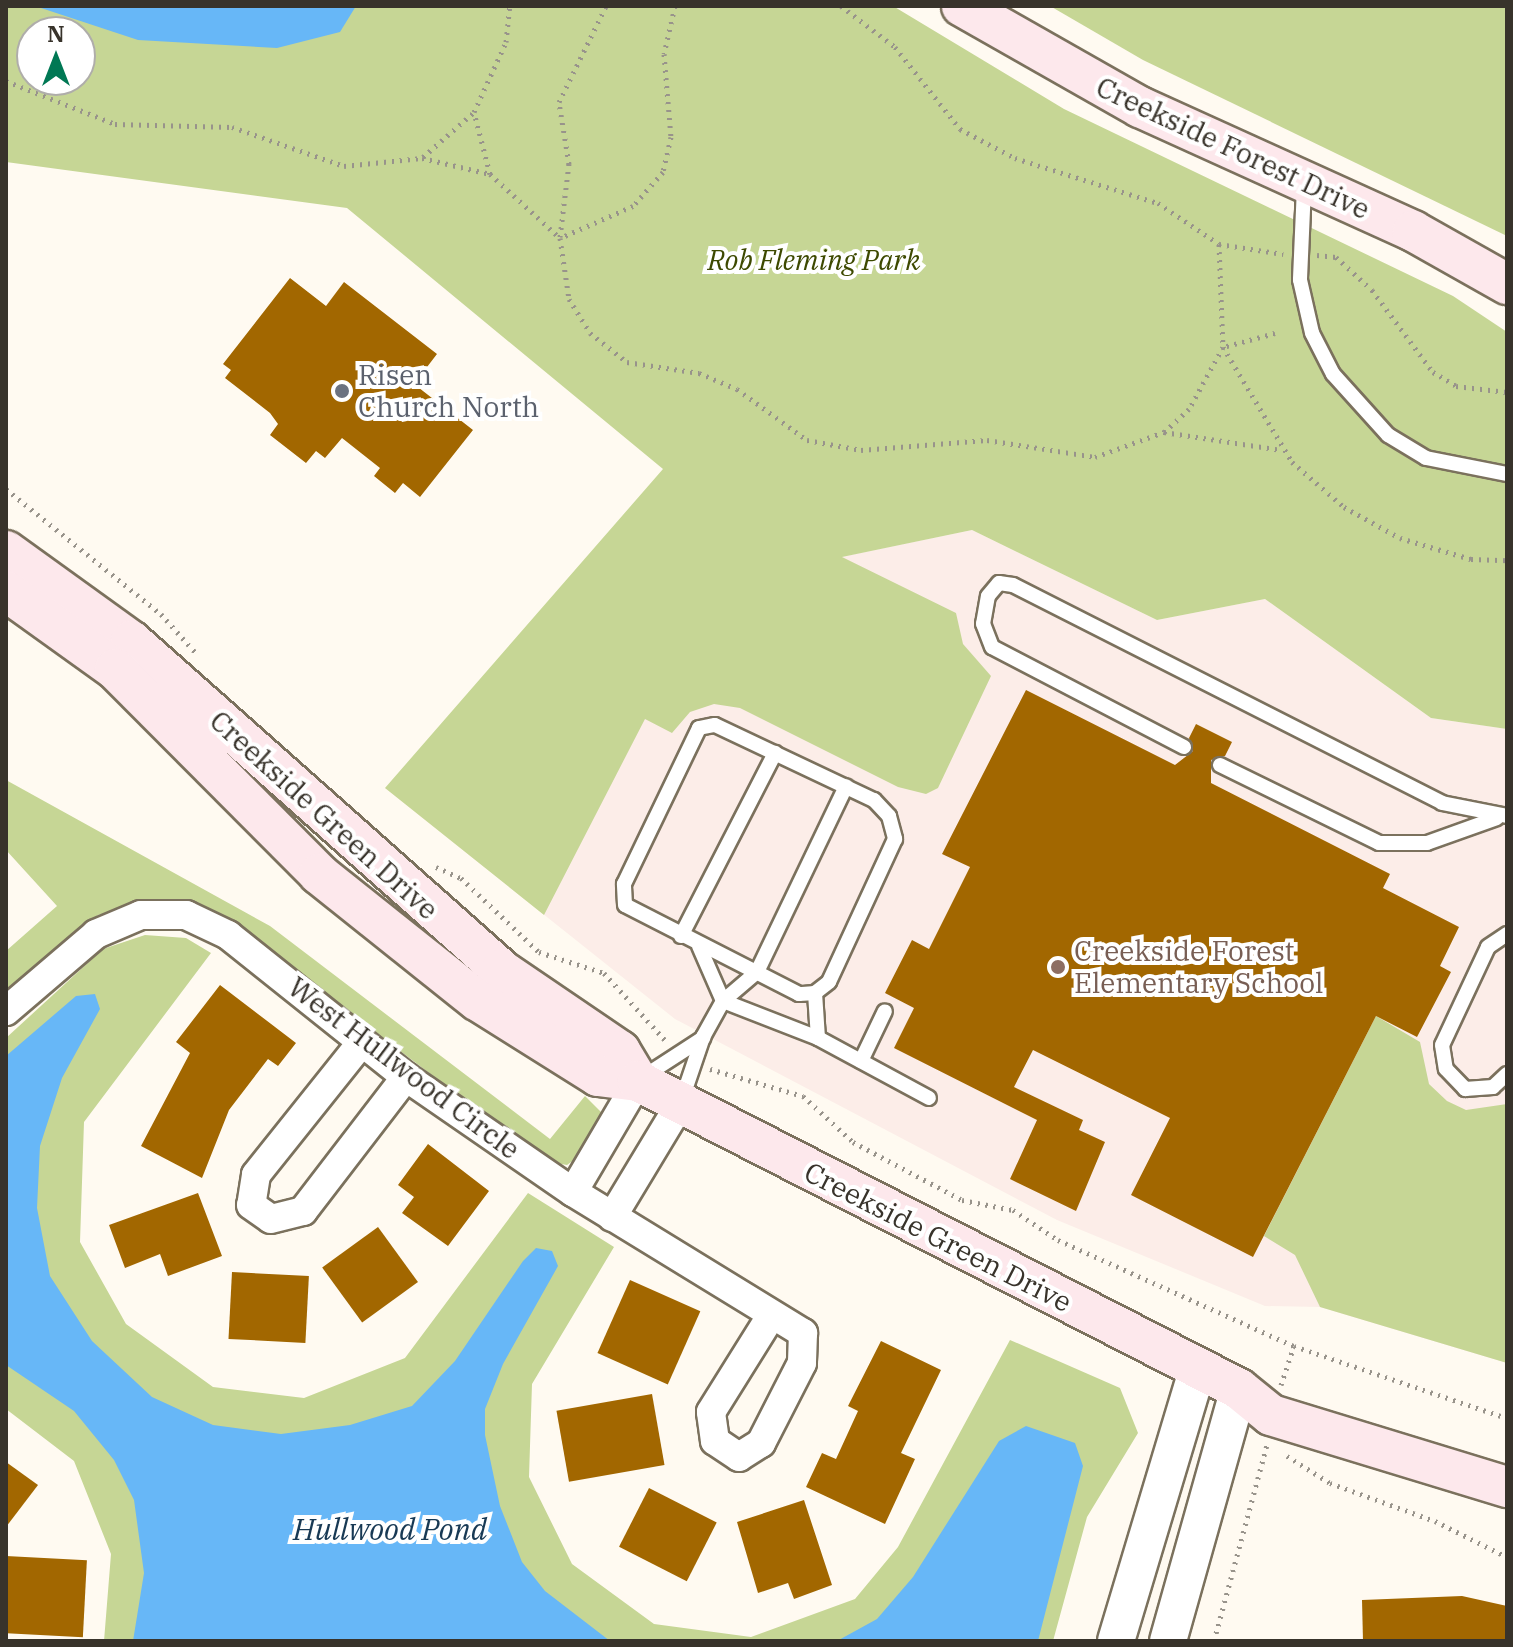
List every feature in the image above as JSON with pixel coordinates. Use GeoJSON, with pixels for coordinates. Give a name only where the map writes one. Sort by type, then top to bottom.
{"type":"FeatureCollection","features":[{"type":"Feature","properties":{"kind":"main road","name":"Creekside Forest Drive"},"geometry":{"type":"LineString","coordinates":[[962,6],[1140,107],[1304,183],[1507,284]]}},
{"type":"Feature","properties":{"kind":"main road","name":"Creekside Green Drive"},"geometry":{"type":"LineString","coordinates":[[6,551],[131,641],[501,970],[620,1051],[638,1081]]}},
{"type":"Feature","properties":{"kind":"main road","name":"Creekside Green Drive"},"geometry":{"type":"LineString","coordinates":[[6,591],[115,669],[319,874],[477,1000],[598,1076],[638,1081],[679,1106],[1239,1389],[1271,1415],[1507,1487]]}},
{"type":"Feature","properties":{"kind":"main road","name":"Creekside Green Drive"},"geometry":{"type":"LineString","coordinates":[[1239,1389],[1279,1390],[1507,1465]]}},
{"type":"Feature","properties":{"kind":"street","name":"West Hullwood Circle"},"geometry":{"type":"LineString","coordinates":[[6,1011],[96,934],[141,915],[186,915],[228,935],[406,1077],[573,1192],[803,1333],[802,1363],[761,1443],[739,1457],[715,1441],[711,1412],[771,1316]]}},
{"type":"Feature","properties":{"kind":"street"},"geometry":{"type":"LineString","coordinates":[[362,1042],[256,1175],[251,1205],[271,1219],[303,1211],[406,1077]]}},
{"type":"Feature","properties":{"kind":"street"},"geometry":{"type":"LineString","coordinates":[[573,1192],[638,1081]]}},
{"type":"Feature","properties":{"kind":"street"},"geometry":{"type":"LineString","coordinates":[[612,1217],[679,1106]]}},
{"type":"Feature","properties":{"kind":"street"},"geometry":{"type":"LineString","coordinates":[[1116,1641],[1198,1368]]}},
{"type":"Feature","properties":{"kind":"street"},"geometry":{"type":"LineString","coordinates":[[1168,1641],[1239,1389]]}},
{"type":"Feature","properties":{"kind":"lane"},"geometry":{"type":"LineString","coordinates":[[1304,183],[1301,254],[1312,333],[1361,409],[1426,458],[1507,474]]}},
{"type":"Feature","properties":{"kind":"lane"},"geometry":{"type":"LineString","coordinates":[[1184,747],[992,647],[983,624],[988,596],[999,583],[1013,585],[1442,803],[1502,817]]}},
{"type":"Feature","properties":{"kind":"lane"},"geometry":{"type":"LineString","coordinates":[[715,725],[846,786],[874,800],[895,839],[829,982],[815,993],[799,994],[699,946],[625,905],[624,884],[699,728],[715,725]]}},
{"type":"Feature","properties":{"kind":"lane"},"geometry":{"type":"LineString","coordinates":[[681,936],[775,753]]}},
{"type":"Feature","properties":{"kind":"lane"},"geometry":{"type":"LineString","coordinates":[[1220,765],[1379,843],[1427,843],[1502,817]]}},
{"type":"Feature","properties":{"kind":"lane"},"geometry":{"type":"LineString","coordinates":[[679,1106],[703,1037],[723,1001],[757,972],[846,786]]}},
{"type":"Feature","properties":{"kind":"lane"},"geometry":{"type":"LineString","coordinates":[[1507,934],[1488,947],[1442,1045],[1446,1069],[1465,1089],[1493,1087],[1507,1074]]}},
{"type":"Feature","properties":{"kind":"lane"},"geometry":{"type":"LineString","coordinates":[[699,946],[723,1001],[818,1038],[929,1098]]}},
{"type":"Feature","properties":{"kind":"lane"},"geometry":{"type":"LineString","coordinates":[[815,993],[818,1038]]}},
{"type":"Feature","properties":{"kind":"lane"},"geometry":{"type":"LineString","coordinates":[[861,1061],[885,1011]]}},
{"type":"Feature","properties":{"kind":"lane"},"geometry":{"type":"LineString","coordinates":[[638,1081],[703,1037]]}},
{"type":"Feature","properties":{"kind":"path"},"geometry":{"type":"LineString","coordinates":[[422,158],[474,112],[506,42],[510,6]]}},
{"type":"Feature","properties":{"kind":"path"},"geometry":{"type":"LineString","coordinates":[[606,6],[559,102],[569,164],[560,238],[569,299],[590,333],[627,362],[699,373],[737,389],[807,440],[861,450],[987,440],[1095,457],[1164,432],[1189,409],[1223,347],[1275,333]]}},
{"type":"Feature","properties":{"kind":"path"},"geometry":{"type":"LineString","coordinates":[[560,238],[633,206],[663,172],[671,137],[664,54],[675,6]]}},
{"type":"Feature","properties":{"kind":"path"},"geometry":{"type":"LineString","coordinates":[[841,6],[895,47],[960,129],[1015,158],[1158,203],[1219,244],[1336,257],[1372,290],[1433,372],[1456,386],[1507,392]]}},
{"type":"Feature","properties":{"kind":"path"},"geometry":{"type":"LineString","coordinates":[[6,81],[115,124],[232,127],[344,166],[422,158],[490,174],[560,238]]}},
{"type":"Feature","properties":{"kind":"path"},"geometry":{"type":"LineString","coordinates":[[474,112],[490,174]]}},
{"type":"Feature","properties":{"kind":"path"},"geometry":{"type":"LineString","coordinates":[[1219,244],[1223,347],[1283,450],[1344,507],[1400,538],[1471,559],[1507,560]]}},
{"type":"Feature","properties":{"kind":"path"},"geometry":{"type":"LineString","coordinates":[[1164,432],[1283,450]]}},
{"type":"Feature","properties":{"kind":"path"},"geometry":{"type":"LineString","coordinates":[[6,489],[161,614],[200,658]]}},
{"type":"Feature","properties":{"kind":"path"},"geometry":{"type":"LineString","coordinates":[[426,862],[461,878],[539,952],[604,973],[678,1054]]}},
{"type":"Feature","properties":{"kind":"path"},"geometry":{"type":"LineString","coordinates":[[695,1062],[745,1084],[803,1096],[853,1142],[962,1200],[1013,1210],[1058,1240],[1294,1346]]}},
{"type":"Feature","properties":{"kind":"path"},"geometry":{"type":"LineString","coordinates":[[1214,1641],[1267,1443],[1330,1483],[1435,1521],[1507,1557]]}},
{"type":"Feature","properties":{"kind":"shaded area","name":"Creekside Forest Elementary School"},"geometry":{"type":"Polygon","coordinates":[[[972,530],[1157,620],[1265,599],[1431,718],[1507,729],[1507,1363],[1320,1307],[1265,1306],[1057,1220],[675,1019],[385,788],[841,557],[972,530]]]}},
{"type":"Feature","properties":{"kind":"green space","name":"Rob Fleming Park"},"geometry":{"type":"Polygon","coordinates":[[[6,6],[893,6],[1064,109],[1453,296],[1507,332],[1507,729],[1431,718],[1265,599],[1157,620],[972,530],[842,557],[956,613],[963,644],[991,676],[938,788],[926,794],[898,787],[740,708],[714,704],[690,712],[672,733],[645,719],[544,915],[385,788],[663,469],[347,208],[6,162],[6,6]]]}},
{"type":"Feature","properties":{"kind":"green space"},"geometry":{"type":"Polygon","coordinates":[[[1050,6],[1507,6],[1507,236],[1143,60],[1050,6]]]}},
{"type":"Feature","properties":{"kind":"green space"},"geometry":{"type":"Polygon","coordinates":[[[6,780],[270,926],[550,1139],[585,1096],[605,1116],[581,1155],[567,1165],[544,1161],[233,923],[197,904],[160,899],[98,915],[6,992],[6,951],[57,906],[6,850],[6,780]]]}},
{"type":"Feature","properties":{"kind":"green space"},"geometry":{"type":"Polygon","coordinates":[[[145,935],[186,938],[211,953],[84,1122],[80,1242],[126,1324],[213,1387],[304,1398],[405,1358],[528,1193],[614,1247],[532,1384],[529,1477],[572,1564],[654,1624],[751,1637],[855,1599],[898,1547],[1010,1340],[1120,1388],[1138,1433],[1087,1517],[1053,1641],[104,1641],[111,1554],[74,1461],[6,1409],[6,1038],[103,949],[145,935]]]}},
{"type":"Feature","properties":{"kind":"green space"},"geometry":{"type":"Polygon","coordinates":[[[1376,1016],[1420,1042],[1429,1084],[1447,1101],[1466,1110],[1507,1104],[1507,1363],[1320,1307],[1295,1255],[1264,1236],[1376,1016]]]}},
{"type":"Feature","properties":{"kind":"water"},"geometry":{"type":"Polygon","coordinates":[[[35,6],[356,6],[340,32],[277,48],[138,40],[96,26],[96,16],[65,16],[35,6]]]}},
{"type":"Feature","properties":{"kind":"water","name":"Hullwood Pond"},"geometry":{"type":"Polygon","coordinates":[[[95,994],[100,1009],[62,1078],[40,1146],[37,1208],[50,1276],[92,1341],[152,1397],[213,1425],[281,1434],[350,1425],[412,1406],[455,1361],[523,1261],[536,1248],[552,1251],[558,1266],[503,1364],[485,1409],[485,1435],[500,1506],[522,1562],[545,1591],[610,1641],[133,1641],[144,1573],[134,1500],[114,1460],[74,1411],[6,1365],[6,1056],[76,996],[95,994]]]}},
{"type":"Feature","properties":{"kind":"water"},"geometry":{"type":"Polygon","coordinates":[[[1026,1426],[1075,1443],[1083,1466],[1038,1641],[837,1641],[877,1619],[913,1577],[999,1441],[1026,1426]]]}},
{"type":"Feature","properties":{"kind":"building","name":"Risen Church North"},"geometry":{"type":"Polygon","coordinates":[[[290,278],[326,306],[344,282],[437,354],[414,384],[473,430],[420,497],[403,483],[395,493],[374,476],[380,468],[342,438],[325,458],[316,451],[306,463],[270,435],[278,424],[270,413],[225,378],[231,370],[223,364],[290,278]]]}},
{"type":"Feature","properties":{"kind":"building","name":"Creekside Forest Elementary School"},"geometry":{"type":"Polygon","coordinates":[[[1026,690],[1175,765],[1193,751],[1189,738],[1196,724],[1232,742],[1225,756],[1211,760],[1211,783],[1390,874],[1383,888],[1459,927],[1440,966],[1451,972],[1417,1037],[1376,1016],[1253,1257],[1131,1195],[1170,1118],[1033,1050],[1014,1087],[1083,1120],[1079,1130],[1105,1142],[1076,1211],[1010,1179],[1037,1120],[894,1048],[914,1008],[885,993],[912,940],[929,949],[970,867],[942,854],[1026,690]]]}},
{"type":"Feature","properties":{"kind":"building"},"geometry":{"type":"Polygon","coordinates":[[[220,985],[296,1043],[278,1066],[268,1059],[229,1110],[202,1178],[141,1146],[190,1053],[176,1042],[220,985]]]}},
{"type":"Feature","properties":{"kind":"building"},"geometry":{"type":"Polygon","coordinates":[[[428,1144],[489,1191],[448,1246],[402,1213],[414,1197],[398,1185],[428,1144]]]}},
{"type":"Feature","properties":{"kind":"building"},"geometry":{"type":"Polygon","coordinates":[[[198,1193],[222,1256],[168,1276],[160,1254],[125,1268],[109,1225],[198,1193]]]}},
{"type":"Feature","properties":{"kind":"building"},"geometry":{"type":"Polygon","coordinates":[[[378,1227],[418,1282],[362,1323],[322,1268],[378,1227]]]}},
{"type":"Feature","properties":{"kind":"building"},"geometry":{"type":"Polygon","coordinates":[[[232,1272],[309,1276],[305,1343],[228,1339],[232,1272]]]}},
{"type":"Feature","properties":{"kind":"building"},"geometry":{"type":"Polygon","coordinates":[[[630,1280],[700,1311],[668,1384],[597,1353],[630,1280]]]}},
{"type":"Feature","properties":{"kind":"building"},"geometry":{"type":"Polygon","coordinates":[[[881,1341],[941,1370],[901,1453],[915,1459],[885,1524],[806,1487],[822,1453],[836,1459],[858,1411],[848,1406],[881,1341]]]}},
{"type":"Feature","properties":{"kind":"building"},"geometry":{"type":"Polygon","coordinates":[[[652,1394],[665,1465],[569,1482],[556,1411],[652,1394]]]}},
{"type":"Feature","properties":{"kind":"building"},"geometry":{"type":"Polygon","coordinates":[[[6,1462],[38,1485],[6,1527],[6,1462]]]}},
{"type":"Feature","properties":{"kind":"building"},"geometry":{"type":"Polygon","coordinates":[[[649,1488],[717,1523],[687,1581],[619,1547],[649,1488]]]}},
{"type":"Feature","properties":{"kind":"building"},"geometry":{"type":"Polygon","coordinates":[[[804,1500],[832,1585],[794,1599],[788,1583],[758,1593],[737,1522],[804,1500]]]}},
{"type":"Feature","properties":{"kind":"building"},"geometry":{"type":"Polygon","coordinates":[[[6,1556],[87,1560],[83,1637],[6,1633],[6,1556]]]}},
{"type":"Feature","properties":{"kind":"building"},"geometry":{"type":"Polygon","coordinates":[[[1462,1596],[1507,1606],[1507,1641],[1363,1641],[1362,1600],[1462,1596]]]}},
{"type":"Feature","properties":{"kind":"place","name":"Risen Church North"},"geometry":{"type":"Point","coordinates":[342,391]}},
{"type":"Feature","properties":{"kind":"place","name":"Creekside Forest Elementary School"},"geometry":{"type":"Point","coordinates":[1058,967]}}]}
